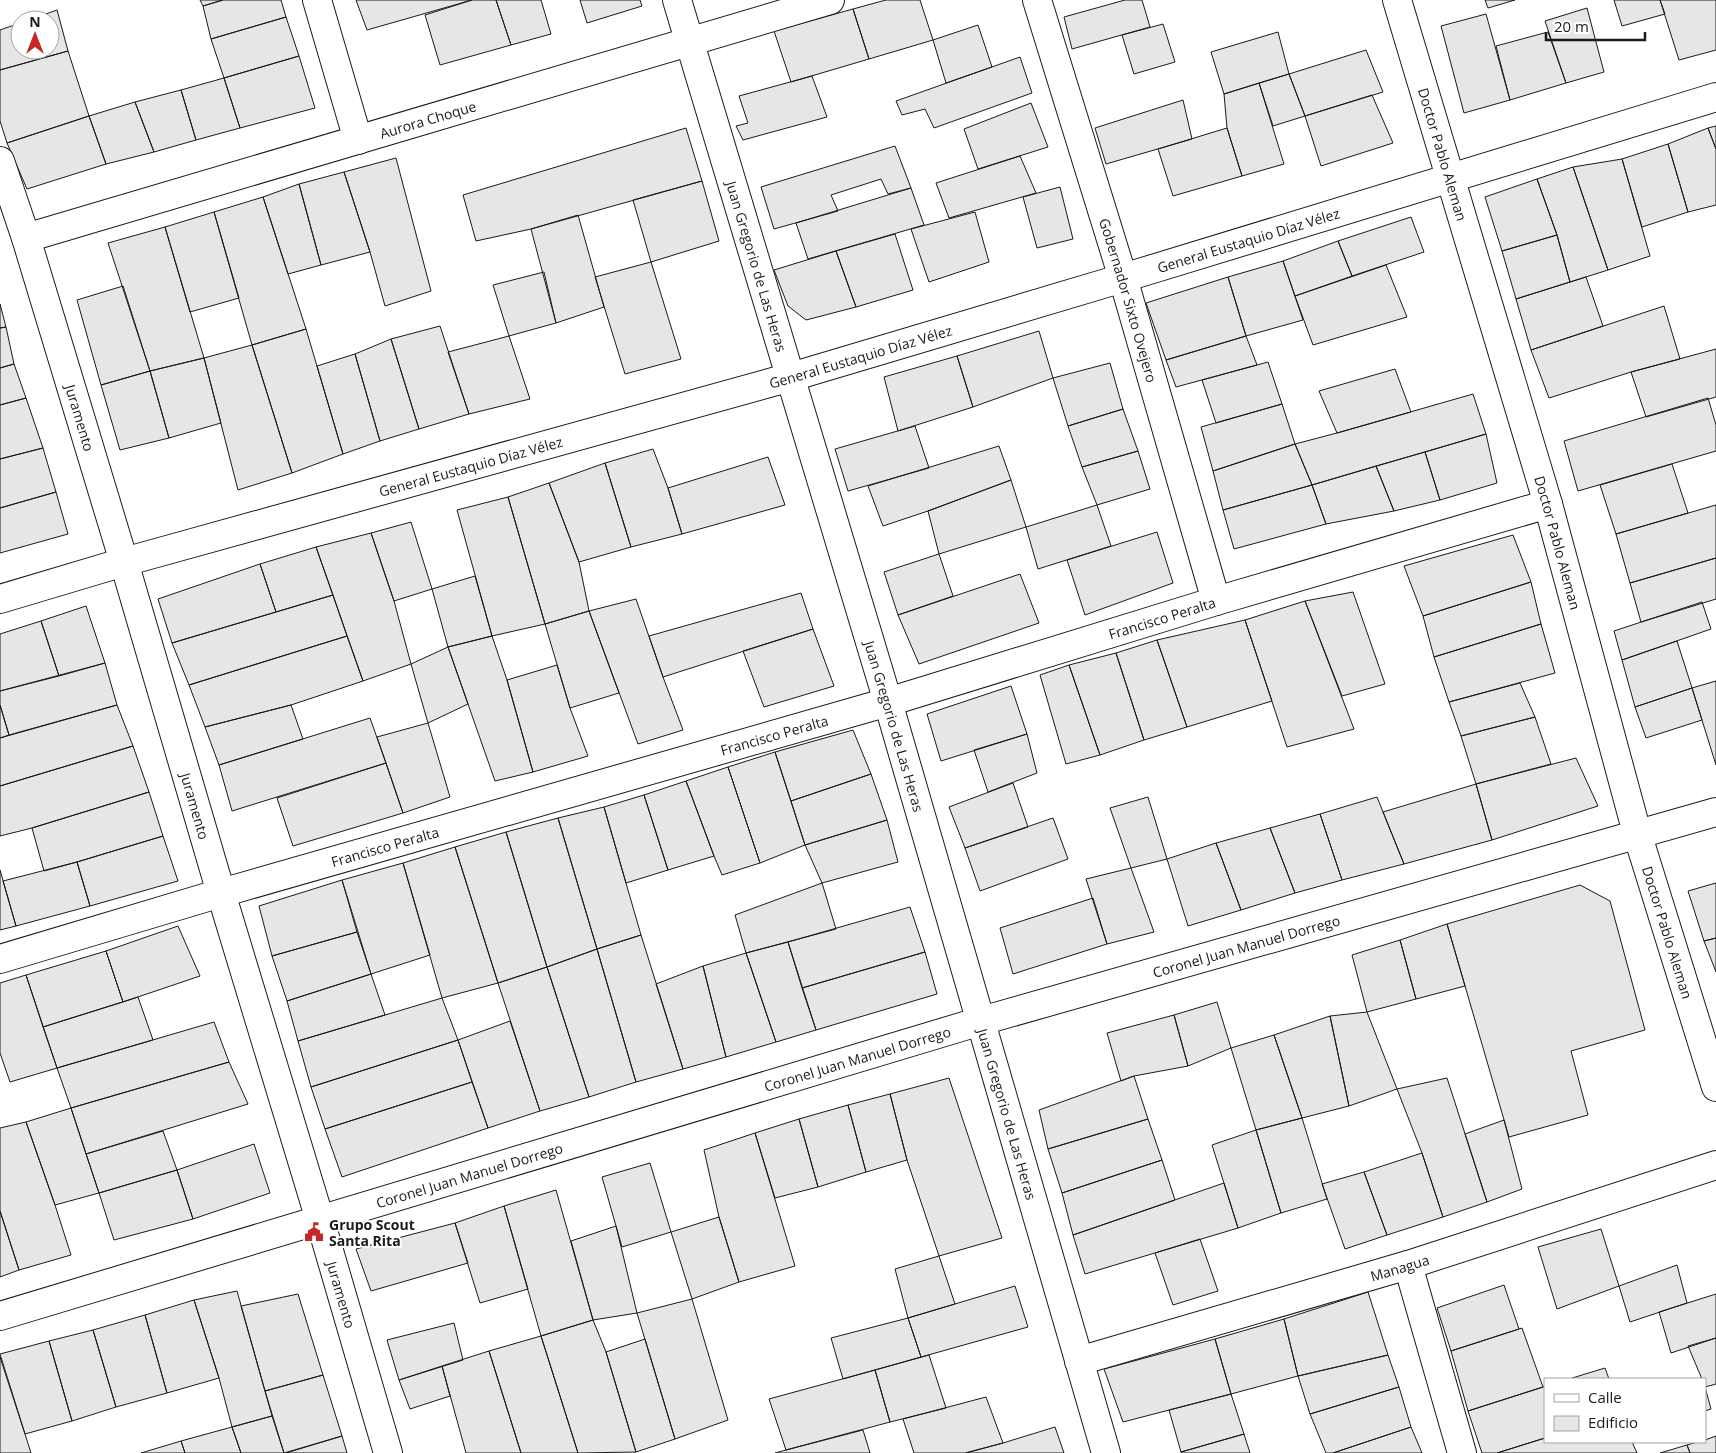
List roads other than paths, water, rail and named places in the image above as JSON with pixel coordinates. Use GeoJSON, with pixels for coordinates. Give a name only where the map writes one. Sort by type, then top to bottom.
{"type":"FeatureCollection","features":[{"type":"Feature","properties":{"kind":"street"},"geometry":{"type":"LineString","coordinates":[[317,0],[358,140]]}},
{"type":"Feature","properties":{"kind":"street","name":"Juan Gregorio de Las Heras"},"geometry":{"type":"LineString","coordinates":[[677,0],[888,702],[1106,1453]]}},
{"type":"Feature","properties":{"kind":"street","name":"Aurora Choque"},"geometry":{"type":"LineString","coordinates":[[26,238],[830,0]]}},
{"type":"Feature","properties":{"kind":"street","name":"Gobernador Sixto Ovejero"},"geometry":{"type":"LineString","coordinates":[[1037,0],[1123,278],[1216,601]]}},
{"type":"Feature","properties":{"kind":"street","name":"Doctor Pablo Aleman"},"geometry":{"type":"LineString","coordinates":[[1397,0],[1548,504],[1637,833],[1716,1086]]}},
{"type":"Feature","properties":{"kind":"street","name":"General Eustaquio Díaz Vélez"},"geometry":{"type":"LineString","coordinates":[[0,599],[124,562],[791,376],[1123,278],[1716,97]]}},
{"type":"Feature","properties":{"kind":"street","name":"Juramento"},"geometry":{"type":"LineString","coordinates":[[0,160],[26,238],[124,562],[220,893],[320,1220],[388,1453]]}},
{"type":"Feature","properties":{"kind":"street","name":"Francisco Peralta"},"geometry":{"type":"LineString","coordinates":[[0,959],[220,893],[888,702],[1216,601],[1548,504]]}},
{"type":"Feature","properties":{"kind":"street","name":"Coronel Juan Manuel Dorrego"},"geometry":{"type":"LineString","coordinates":[[0,1316],[981,1021],[1716,812]]}},
{"type":"Feature","properties":{"kind":"street","name":"Managua"},"geometry":{"type":"LineString","coordinates":[[1079,1361],[1408,1265],[1716,1165]]}},
{"type":"Feature","properties":{"kind":"street"},"geometry":{"type":"LineString","coordinates":[[1408,1265],[1462,1453]]}},
{"type":"Feature","properties":{"kind":"place","name":"Grupo Scout Santa Rita"},"geometry":{"type":"Point","coordinates":[314,1232]}}]}
